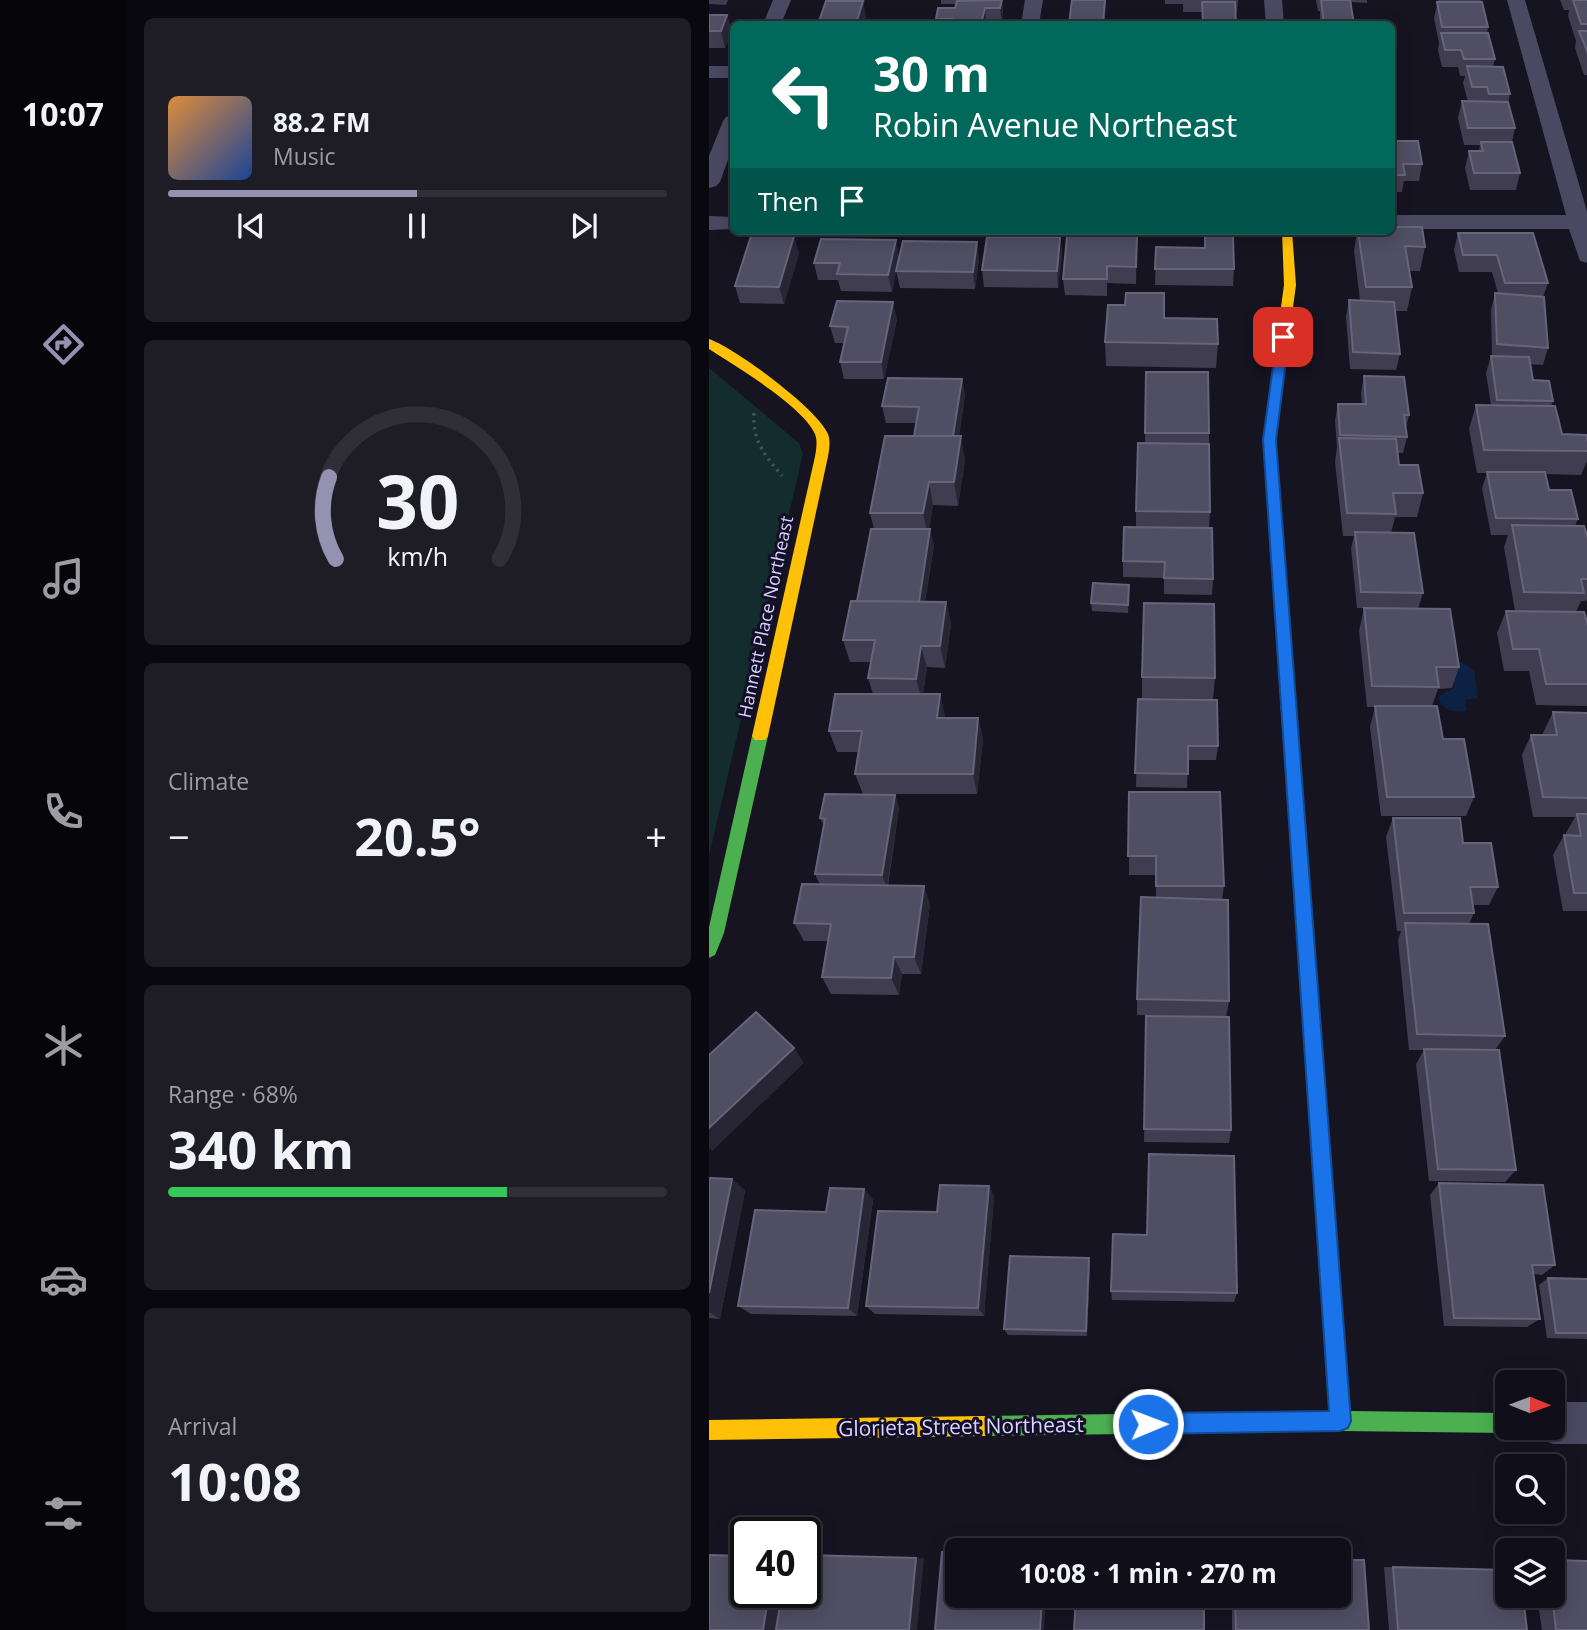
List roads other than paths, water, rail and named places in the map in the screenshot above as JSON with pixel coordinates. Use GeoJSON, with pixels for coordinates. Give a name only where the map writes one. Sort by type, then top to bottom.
{"type":"FeatureCollection","features":[{"type":"Feature","properties":{"kind":"street"},"geometry":{"type":"LineString","coordinates":[[773,21],[782,0]]}},
{"type":"Feature","properties":{"kind":"street"},"geometry":{"type":"LineString","coordinates":[[1030,21],[1034,0]]}},
{"type":"Feature","properties":{"kind":"street"},"geometry":{"type":"LineString","coordinates":[[1273,0],[1275,21]]}},
{"type":"Feature","properties":{"kind":"street"},"geometry":{"type":"LineString","coordinates":[[1516,0],[1583,222],[1587,256]]}},
{"type":"Feature","properties":{"kind":"street"},"geometry":{"type":"LineString","coordinates":[[709,72],[730,72]]}},
{"type":"Feature","properties":{"kind":"street"},"geometry":{"type":"LineString","coordinates":[[709,182],[730,129]]}},
{"type":"Feature","properties":{"kind":"street"},"geometry":{"type":"LineString","coordinates":[[1395,222],[1583,222]]}},
{"type":"Feature","properties":{"kind":"street"},"geometry":{"type":"LineString","coordinates":[[709,223],[730,223]]}},
{"type":"Feature","properties":{"kind":"street"},"geometry":{"type":"LineString","coordinates":[[1287,235],[1290,285],[1269,440],[1340,1421]]}},
{"type":"Feature","properties":{"kind":"street","name":"Hannett Place Northeast"},"geometry":{"type":"LineString","coordinates":[[709,343],[810,417],[822,434],[820,460],[772,680],[716,933],[709,950]]}},
{"type":"Feature","properties":{"kind":"street","name":"Glorieta Street Northeast"},"geometry":{"type":"LineString","coordinates":[[709,1430],[1340,1421],[1495,1423]]}},
{"type":"Feature","properties":{"kind":"street"},"geometry":{"type":"LineString","coordinates":[[1565,1423],[1587,1423]]}},
{"type":"Feature","properties":{"kind":"water"},"geometry":{"type":"Polygon","coordinates":[[[1461,662],[1474,670],[1478,698],[1465,700],[1467,711],[1454,711],[1446,709],[1439,699],[1440,695],[1454,688],[1453,665],[1461,662]]]}}]}
